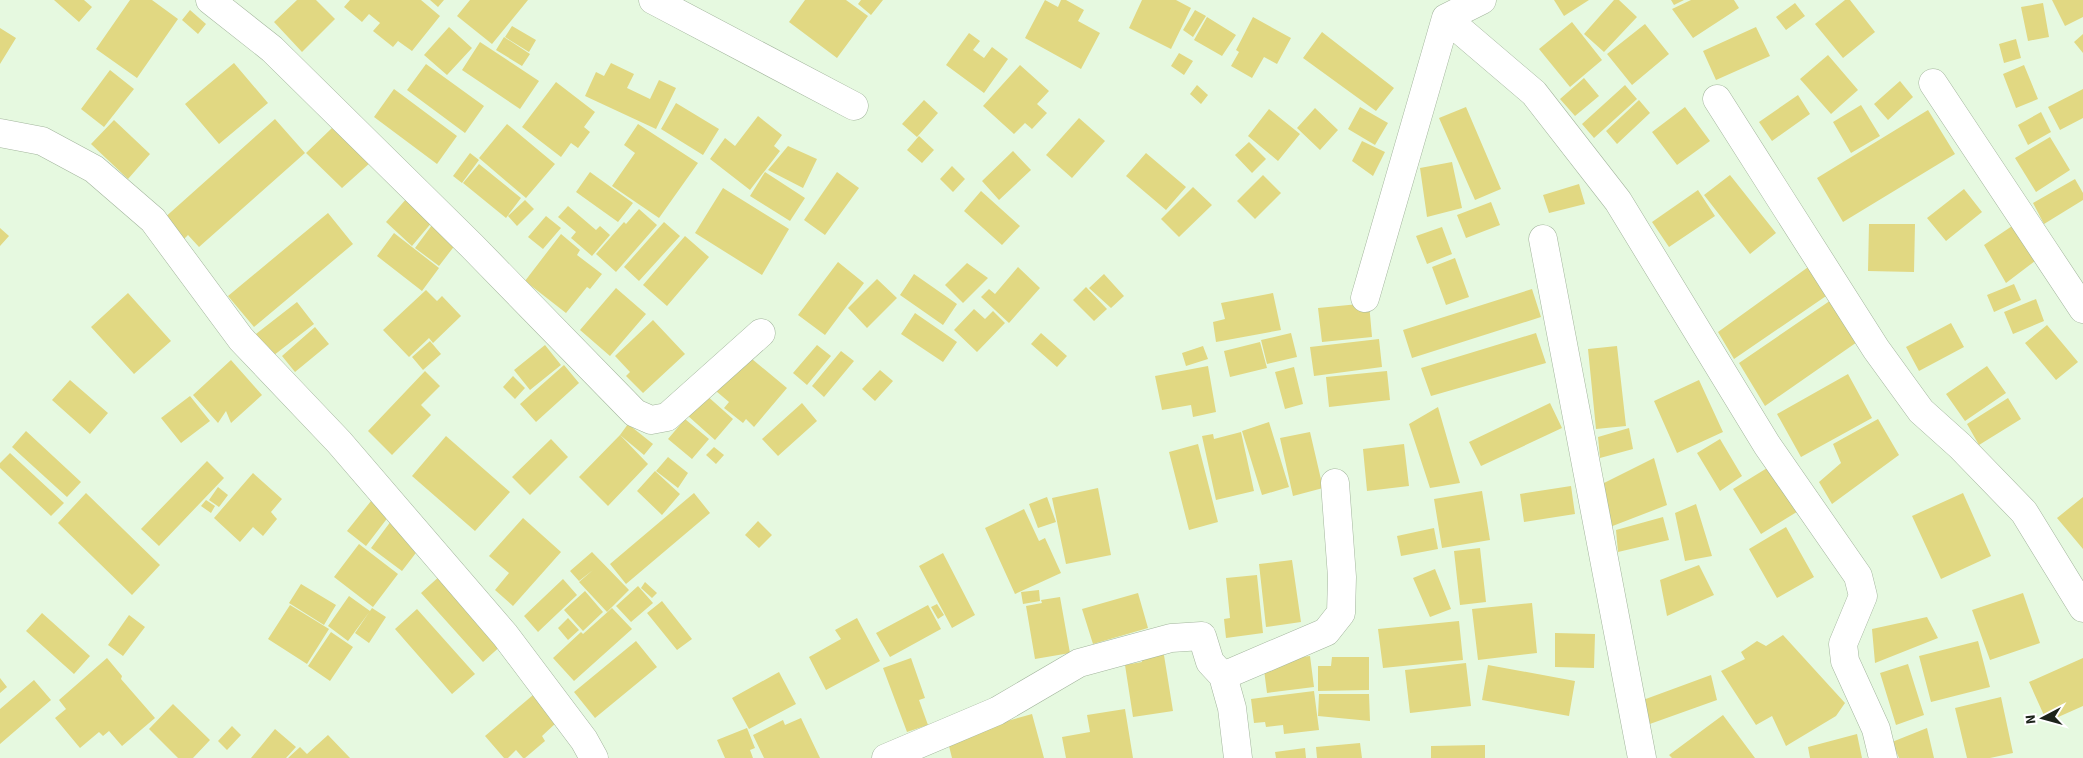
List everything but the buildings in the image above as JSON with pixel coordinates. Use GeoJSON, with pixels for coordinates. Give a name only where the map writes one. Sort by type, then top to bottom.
{"type":"FeatureCollection","features":[{"type":"Feature","properties":{"kind":"street"},"geometry":{"type":"LineString","coordinates":[[210,0],[272,49],[472,246],[635,413],[652,420],[667,417],[761,333]]}},
{"type":"Feature","properties":{"kind":"street"},"geometry":{"type":"LineString","coordinates":[[653,0],[854,106]]}},
{"type":"Feature","properties":{"kind":"street"},"geometry":{"type":"LineString","coordinates":[[1365,298],[1446,18],[1482,0]]}},
{"type":"Feature","properties":{"kind":"street"},"geometry":{"type":"LineString","coordinates":[[1446,18],[1534,93],[1618,202],[1767,445],[1858,576],[1863,596],[1843,644],[1845,661],[1876,730],[1882,758]]}},
{"type":"Feature","properties":{"kind":"street"},"geometry":{"type":"LineString","coordinates":[[1933,83],[2083,309]]}},
{"type":"Feature","properties":{"kind":"street"},"geometry":{"type":"LineString","coordinates":[[1717,99],[1876,349],[1922,411],[1960,446],[2024,512],[2083,608]]}},
{"type":"Feature","properties":{"kind":"street"},"geometry":{"type":"LineString","coordinates":[[0,134],[42,141],[94,169],[153,220],[241,339],[339,442],[505,635],[584,740],[594,758]]}},
{"type":"Feature","properties":{"kind":"street"},"geometry":{"type":"LineString","coordinates":[[1543,239],[1642,758]]}},
{"type":"Feature","properties":{"kind":"street"},"geometry":{"type":"LineString","coordinates":[[1222,676],[1326,632],[1341,612],[1342,577],[1335,483]]}},
{"type":"Feature","properties":{"kind":"street"},"geometry":{"type":"LineString","coordinates":[[886,758],[997,711],[1079,663],[1171,638],[1202,636],[1210,662],[1222,676],[1232,708],[1238,758]]}}]}
